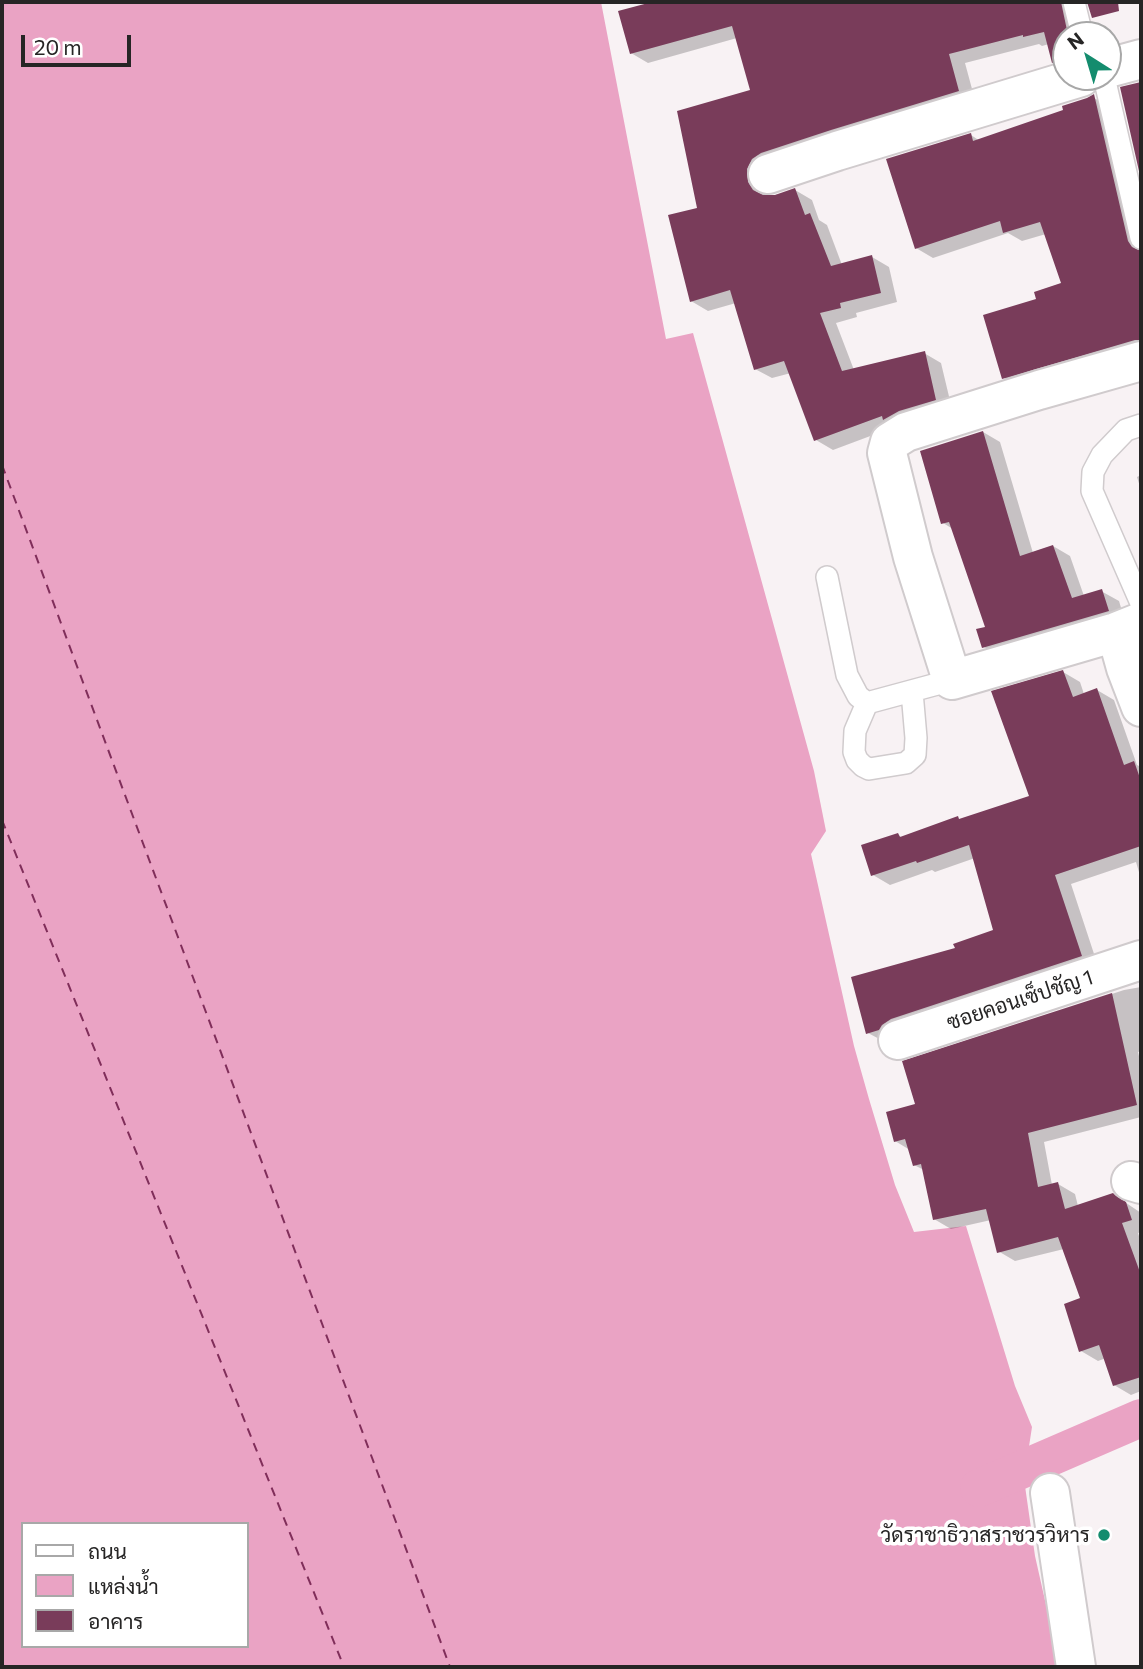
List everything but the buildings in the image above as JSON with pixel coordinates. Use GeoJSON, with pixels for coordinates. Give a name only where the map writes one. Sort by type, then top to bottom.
{"type":"FeatureCollection","features":[{"type":"Feature","properties":{"kind":"street"},"geometry":{"type":"LineString","coordinates":[[1122,64],[1141,59]]}},
{"type":"Feature","properties":{"kind":"street"},"geometry":{"type":"LineString","coordinates":[[768,174],[1052,86]]}},
{"type":"Feature","properties":{"kind":"street"},"geometry":{"type":"LineString","coordinates":[[1141,361],[906,432],[890,442],[887,453],[913,557],[952,680],[1128,627],[1126,668],[1141,707]]}},
{"type":"Feature","properties":{"kind":"street","name":"ซอยคอนเซ็ปชัญ 1"},"geometry":{"type":"LineString","coordinates":[[898,1040],[1141,960]]}},
{"type":"Feature","properties":{"kind":"street"},"geometry":{"type":"LineString","coordinates":[[1050,1493],[1076,1667]]}},
{"type":"Feature","properties":{"kind":"lane"},"geometry":{"type":"LineString","coordinates":[[1074,2],[1079,21]]}},
{"type":"Feature","properties":{"kind":"lane"},"geometry":{"type":"LineString","coordinates":[[1107,91],[1141,238]]}},
{"type":"Feature","properties":{"kind":"lane"},"geometry":{"type":"LineString","coordinates":[[1141,425],[1126,430],[1102,455],[1093,472],[1092,491],[1141,603]]}},
{"type":"Feature","properties":{"kind":"lane"},"geometry":{"type":"LineString","coordinates":[[827,577],[847,675],[858,696],[867,703]]}},
{"type":"Feature","properties":{"kind":"lane"},"geometry":{"type":"LineString","coordinates":[[867,703],[952,680]]}},
{"type":"Feature","properties":{"kind":"lane"},"geometry":{"type":"LineString","coordinates":[[867,703],[855,731],[854,752],[857,760],[869,769],[906,763],[915,755],[912,692]]}},
{"type":"Feature","properties":{"kind":"water"},"geometry":{"type":"Polygon","coordinates":[[[2,2],[601,2],[666,339],[693,333],[814,771],[826,831],[811,854],[854,1046],[895,1185],[914,1232],[966,1226],[1015,1386],[1032,1427],[1024,1479],[1035,1556],[1060,1667],[2,1667],[2,2]]]}},
{"type":"Feature","properties":{"kind":"waterway"},"geometry":{"type":"LineString","coordinates":[[979,1488],[1141,1418]]}},
{"type":"Feature","properties":{"kind":"ferry route"},"geometry":{"type":"LineString","coordinates":[[2,465],[450,1667]]}},
{"type":"Feature","properties":{"kind":"ferry route"},"geometry":{"type":"LineString","coordinates":[[2,820],[344,1667]]}},
{"type":"Feature","properties":{"kind":"place","name":"วัดราชาธิวาสราชวรวิหาร"},"geometry":{"type":"Point","coordinates":[1104,1535]}}]}
